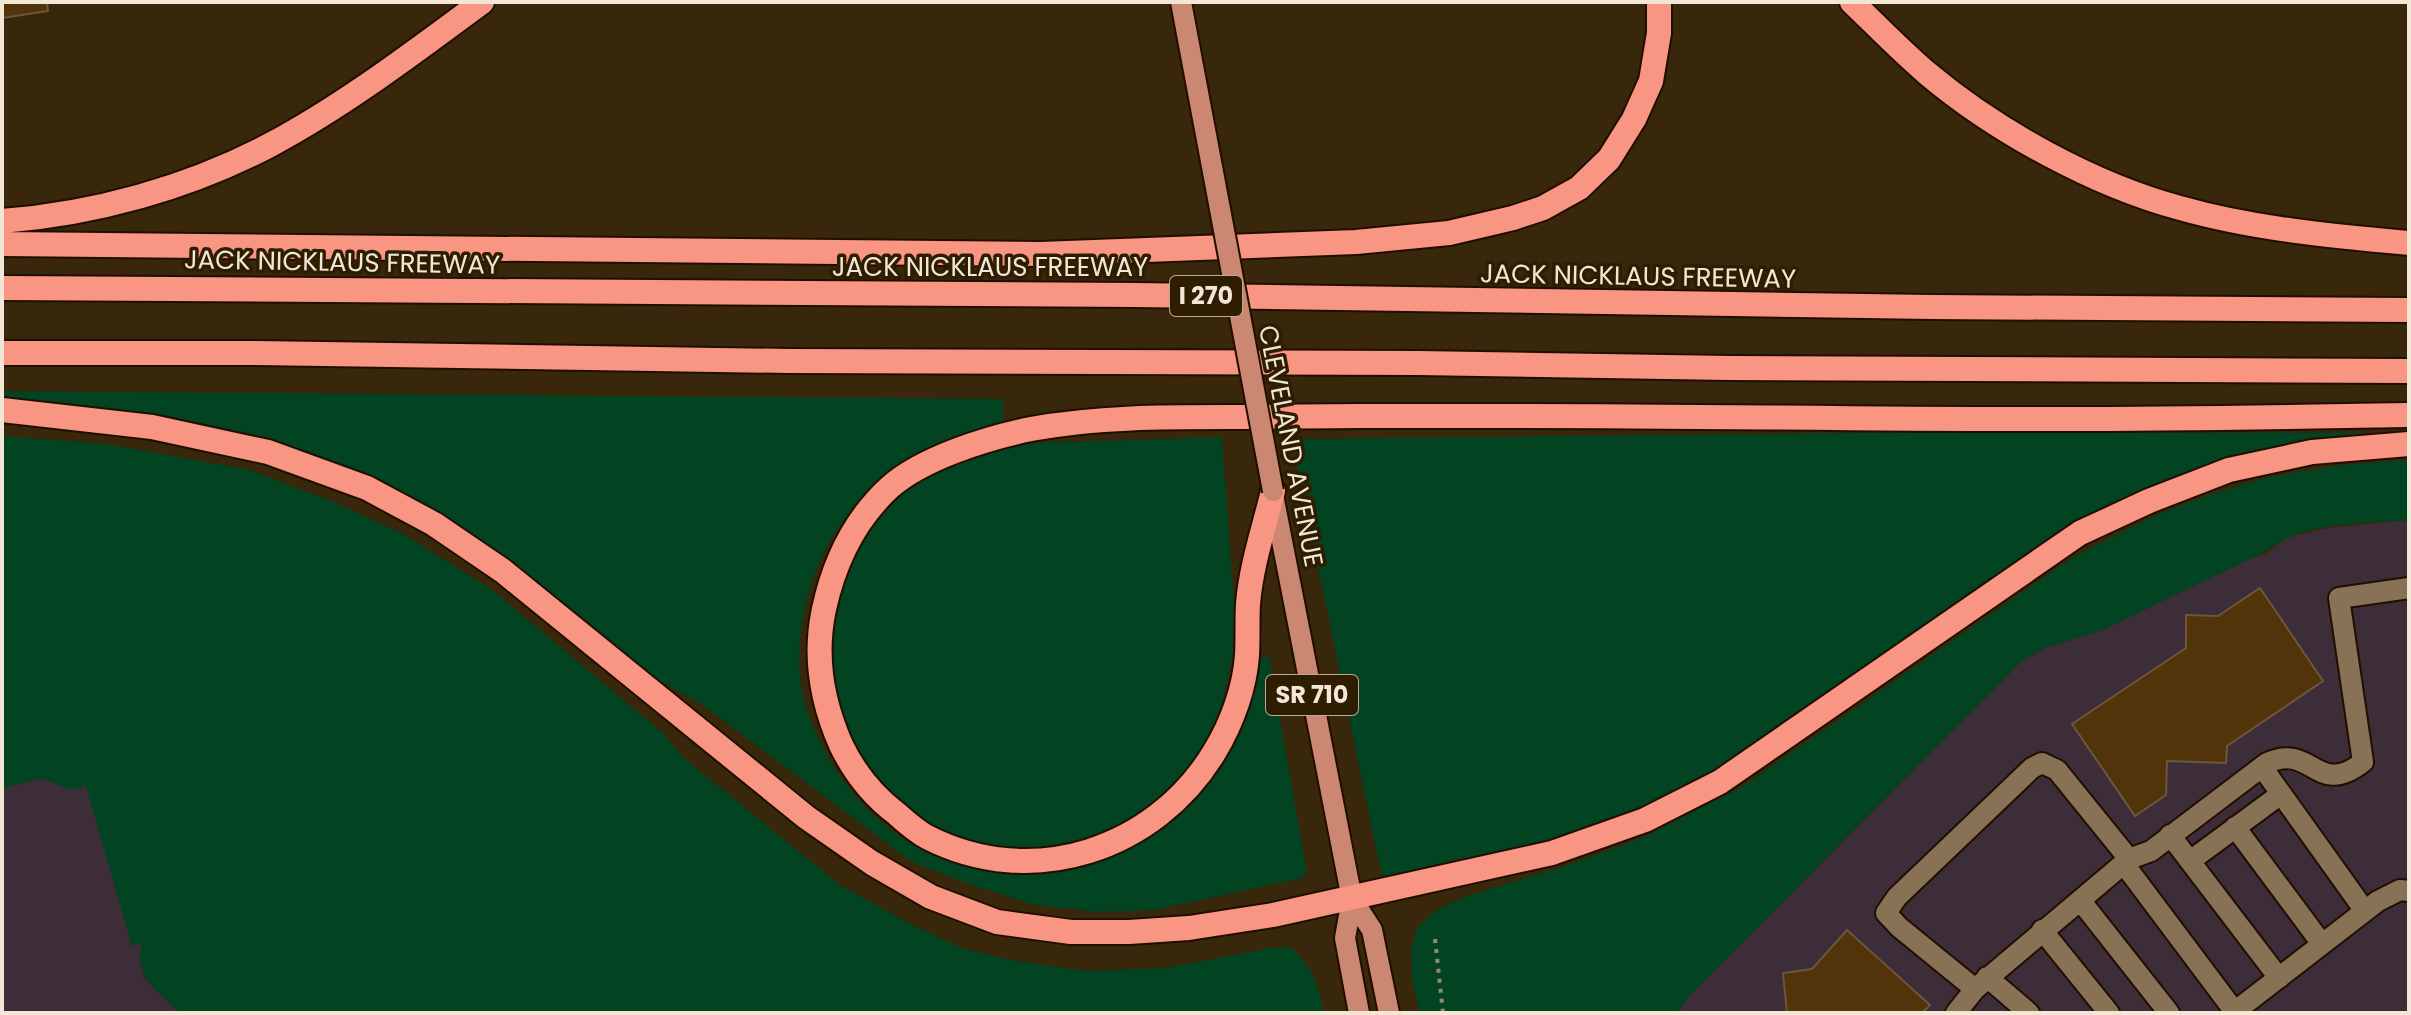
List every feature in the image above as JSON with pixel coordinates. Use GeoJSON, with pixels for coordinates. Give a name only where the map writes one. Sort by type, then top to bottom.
{"type":"FeatureCollection","features":[{"type":"Feature","properties":{"kind":"highway"},"geometry":{"type":"LineString","coordinates":[[2,221],[124,201],[218,169],[270,145],[341,102],[482,2]]}},
{"type":"Feature","properties":{"kind":"highway"},"geometry":{"type":"LineString","coordinates":[[2,244],[1041,254],[1356,242],[1449,233],[1543,208],[1579,188],[1609,159],[1634,119],[1651,81],[1659,33],[1659,2]]}},
{"type":"Feature","properties":{"kind":"highway"},"geometry":{"type":"LineString","coordinates":[[1852,2],[1941,83],[2003,128],[2086,173],[2178,208],[2256,225],[2409,243]]}},
{"type":"Feature","properties":{"kind":"highway","name":"JACK NICKLAUS FREEWAY"},"geometry":{"type":"LineString","coordinates":[[2,288],[1137,295],[1918,307],[2409,310]]}},
{"type":"Feature","properties":{"kind":"highway"},"geometry":{"type":"LineString","coordinates":[[2,353],[2409,371]]}},
{"type":"Feature","properties":{"kind":"highway"},"geometry":{"type":"LineString","coordinates":[[2,410],[152,427],[268,452],[367,488],[434,524],[503,571],[806,817],[872,863],[931,897],[997,922],[1071,932],[1189,928],[1273,915],[1552,853],[1645,820],[1720,782],[2080,533],[2149,501],[2229,470],[2312,452],[2409,444]]}},
{"type":"Feature","properties":{"kind":"highway"},"geometry":{"type":"LineString","coordinates":[[1273,491],[1248,599],[1247,663],[1232,717],[1216,750],[1191,785],[1161,814],[1129,836],[1091,852],[1052,860],[1013,861],[972,854],[924,836],[884,804],[851,766],[829,719],[820,676],[819,631],[828,589],[845,546],[864,516],[893,484],[963,448],[1034,429],[1144,417],[1554,415],[2080,419],[2409,415]]}},
{"type":"Feature","properties":{"kind":"main road","name":"CLEVELAND AVENUE"},"geometry":{"type":"LineString","coordinates":[[1181,2],[1352,899],[1345,938],[1359,1013]]}},
{"type":"Feature","properties":{"kind":"main road","name":"CLEVELAND AVENUE"},"geometry":{"type":"LineString","coordinates":[[1352,899],[1372,930],[1389,1013]]}},
{"type":"Feature","properties":{"kind":"lane"},"geometry":{"type":"LineString","coordinates":[[1956,1013],[1981,983],[2126,862],[2151,851],[2262,767],[2280,757],[2295,757],[2324,774],[2336,775],[2351,771],[2363,762],[2339,598],[2409,588]]}},
{"type":"Feature","properties":{"kind":"lane"},"geometry":{"type":"LineString","coordinates":[[2029,1013],[1899,927],[1886,913],[1897,897],[2032,768],[2042,763],[2057,770],[2234,1012],[2378,901],[2400,890],[2409,891]]}},
{"type":"Feature","properties":{"kind":"lane"},"geometry":{"type":"LineString","coordinates":[[2262,767],[2365,911]]}},
{"type":"Feature","properties":{"kind":"lane"},"geometry":{"type":"LineString","coordinates":[[2190,861],[2281,794]]}},
{"type":"Feature","properties":{"kind":"lane"},"geometry":{"type":"LineString","coordinates":[[2235,827],[2322,944]]}},
{"type":"Feature","properties":{"kind":"lane"},"geometry":{"type":"LineString","coordinates":[[2170,835],[2279,978]]}},
{"type":"Feature","properties":{"kind":"lane"},"geometry":{"type":"LineString","coordinates":[[2080,900],[2169,1013]]}},
{"type":"Feature","properties":{"kind":"lane"},"geometry":{"type":"LineString","coordinates":[[2042,930],[2109,1013]]}},
{"type":"Feature","properties":{"kind":"path"},"geometry":{"type":"LineString","coordinates":[[1435,939],[1443,1013]]}},
{"type":"Feature","properties":{"kind":"shaded area"},"geometry":{"type":"Polygon","coordinates":[[[2409,520],[2409,1013],[1677,1013],[1692,993],[2021,662],[2045,648],[2105,629],[2265,554],[2289,537],[2328,528],[2409,520]]]}},
{"type":"Feature","properties":{"kind":"shaded area"},"geometry":{"type":"Polygon","coordinates":[[[2,680],[151,736],[143,976],[180,1013],[2,1013],[2,680]]]}},
{"type":"Feature","properties":{"kind":"green space"},"geometry":{"type":"Polygon","coordinates":[[[2,391],[1003,399],[1004,430],[877,486],[844,520],[820,562],[806,605],[801,635],[800,681],[813,727],[839,775],[888,828],[942,858],[1005,872],[1037,873],[1069,869],[1127,847],[1185,806],[1196,790],[1258,659],[1269,657],[1307,873],[1302,878],[1154,910],[1098,912],[1035,905],[966,883],[912,862],[700,703],[647,674],[480,539],[407,498],[306,452],[205,425],[69,405],[2,401],[2,391]]]}},
{"type":"Feature","properties":{"kind":"green space"},"geometry":{"type":"Polygon","coordinates":[[[1953,432],[2363,433],[2363,441],[2171,484],[1696,786],[1567,842],[1392,879],[1381,873],[1292,439],[1953,432]]]}},
{"type":"Feature","properties":{"kind":"green space"},"geometry":{"type":"Polygon","coordinates":[[[2,436],[106,444],[246,469],[329,500],[403,534],[491,589],[665,735],[681,756],[840,885],[908,923],[962,948],[1015,961],[1089,971],[1167,968],[1290,947],[1314,977],[1324,1013],[180,1013],[144,974],[140,955],[142,943],[132,946],[86,786],[71,790],[41,778],[2,789],[2,436]]]}},
{"type":"Feature","properties":{"kind":"green space"},"geometry":{"type":"Polygon","coordinates":[[[1222,437],[1234,603],[1233,652],[1222,705],[1204,747],[1184,774],[1153,806],[1108,837],[1045,853],[949,841],[872,786],[831,722],[832,586],[884,506],[911,486],[959,462],[998,449],[1034,443],[1222,437]]]}},
{"type":"Feature","properties":{"kind":"green space"},"geometry":{"type":"Polygon","coordinates":[[[2409,460],[2409,520],[2333,526],[2290,537],[2105,629],[2045,648],[2021,662],[1692,993],[1677,1013],[1420,1013],[1412,979],[1411,951],[1416,929],[1438,909],[1467,896],[1640,839],[1742,787],[2072,558],[2154,516],[2268,477],[2342,465],[2409,460]]]}},
{"type":"Feature","properties":{"kind":"building"},"geometry":{"type":"Polygon","coordinates":[[[2,2],[47,2],[48,11],[2,18],[2,2]]]}},
{"type":"Feature","properties":{"kind":"building"},"geometry":{"type":"Polygon","coordinates":[[[2260,588],[2323,681],[2227,746],[2226,763],[2167,761],[2166,795],[2135,816],[2072,724],[2186,648],[2186,615],[2218,616],[2260,588]]]}},
{"type":"Feature","properties":{"kind":"building"},"geometry":{"type":"Polygon","coordinates":[[[1847,930],[1930,1005],[1922,1013],[1787,1013],[1783,973],[1812,969],[1847,930]]]}}]}
